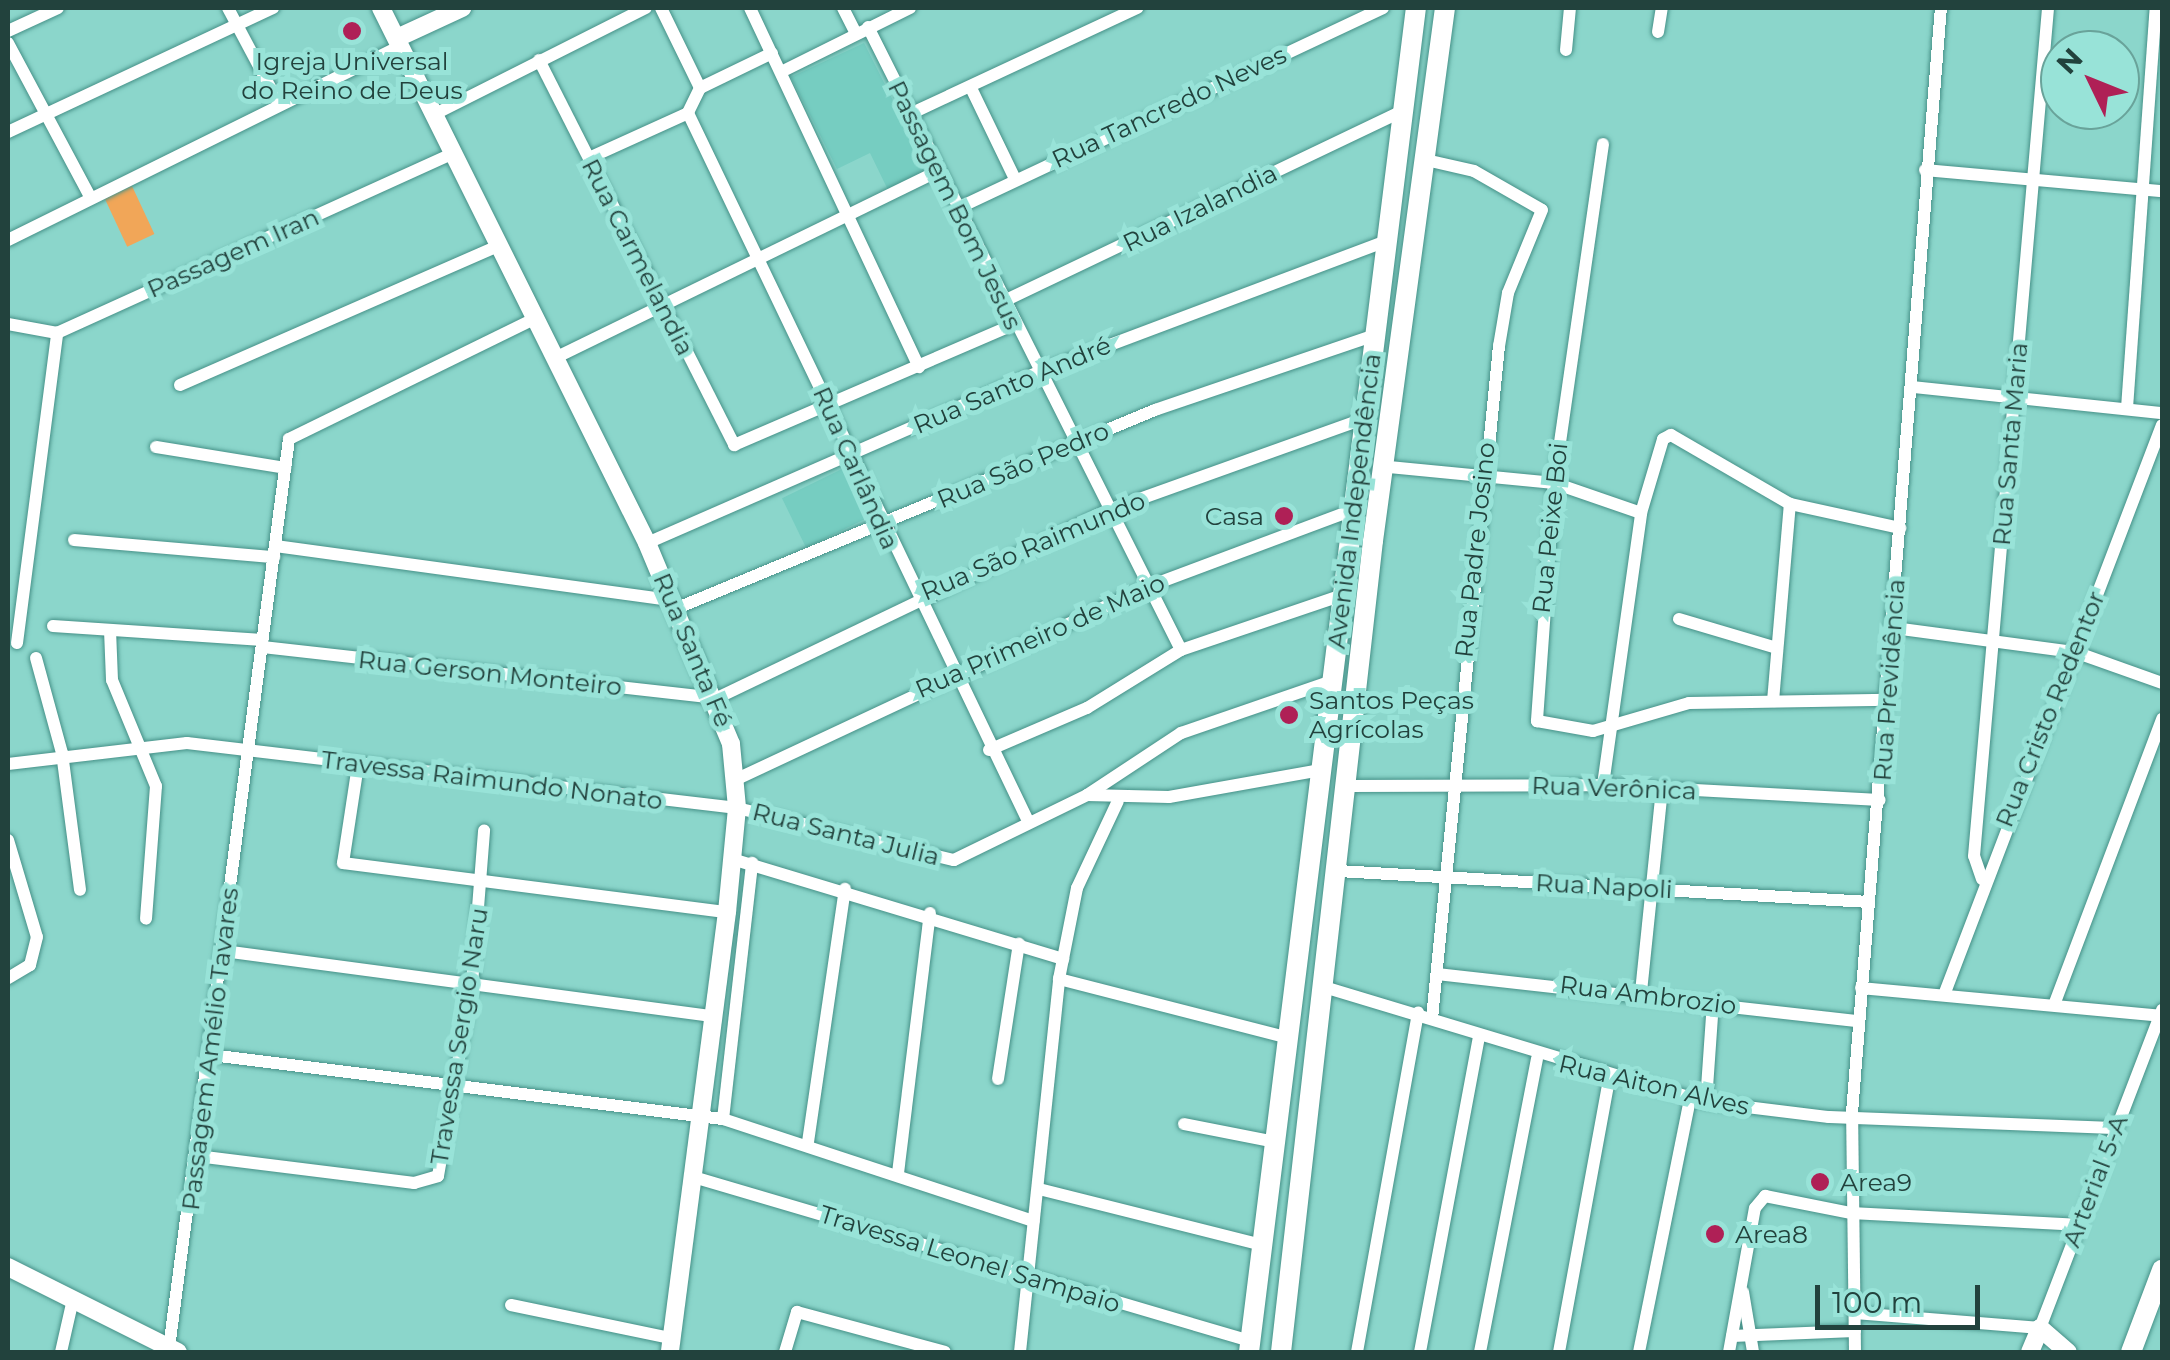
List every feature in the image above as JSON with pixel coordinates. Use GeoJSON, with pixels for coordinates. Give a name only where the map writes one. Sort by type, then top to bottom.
{"type":"FeatureCollection","features":[{"type":"Feature","properties":{"kind":"main road","name":"Avenida Independência"},"geometry":{"type":"LineString","coordinates":[[1250,1346],[1361,420],[1375,334],[1398,113],[1416,8]]}},
{"type":"Feature","properties":{"kind":"main road","name":"Avenida Independência"},"geometry":{"type":"LineString","coordinates":[[1282,1352],[1445,8]]}},
{"type":"Feature","properties":{"kind":"main road"},"geometry":{"type":"LineString","coordinates":[[1412,41],[1440,44]]}},
{"type":"Feature","properties":{"kind":"main road"},"geometry":{"type":"LineString","coordinates":[[2131,1352],[2158,1294],[2162,1270]]}},
{"type":"Feature","properties":{"kind":"street"},"geometry":{"type":"LineString","coordinates":[[8,31],[58,8]]}},
{"type":"Feature","properties":{"kind":"street"},"geometry":{"type":"LineString","coordinates":[[228,8],[280,104]]}},
{"type":"Feature","properties":{"kind":"street"},"geometry":{"type":"LineString","coordinates":[[8,132],[273,8]]}},
{"type":"Feature","properties":{"kind":"street","name":"Rua Santa Fé"},"geometry":{"type":"LineString","coordinates":[[380,8],[647,543],[717,698],[737,779],[727,912],[710,1016],[670,1345]]}},
{"type":"Feature","properties":{"kind":"street"},"geometry":{"type":"LineString","coordinates":[[8,240],[462,8]]}},
{"type":"Feature","properties":{"kind":"street"},"geometry":{"type":"LineString","coordinates":[[435,114],[646,8]]}},
{"type":"Feature","properties":{"kind":"street"},"geometry":{"type":"LineString","coordinates":[[661,8],[700,88]]}},
{"type":"Feature","properties":{"kind":"street"},"geometry":{"type":"LineString","coordinates":[[750,8],[784,70],[919,367]]}},
{"type":"Feature","properties":{"kind":"street","name":"Passagem Bom Jesus"},"geometry":{"type":"LineString","coordinates":[[843,8],[862,30],[910,114],[1013,325],[1181,650]]}},
{"type":"Feature","properties":{"kind":"street"},"geometry":{"type":"LineString","coordinates":[[784,70],[910,8]]}},
{"type":"Feature","properties":{"kind":"street"},"geometry":{"type":"LineString","coordinates":[[910,114],[1137,8]]}},
{"type":"Feature","properties":{"kind":"street","name":"Rua Tancredo Neves"},"geometry":{"type":"LineString","coordinates":[[956,209],[1379,8]]}},
{"type":"Feature","properties":{"kind":"street"},"geometry":{"type":"LineString","coordinates":[[1566,50],[1570,8]]}},
{"type":"Feature","properties":{"kind":"street"},"geometry":{"type":"LineString","coordinates":[[1658,32],[1662,8]]}},
{"type":"Feature","properties":{"kind":"street","name":"Rua Previdência"},"geometry":{"type":"LineString","coordinates":[[1855,1352],[1852,1114],[1889,700],[1925,170],[1941,8]]}},
{"type":"Feature","properties":{"kind":"street","name":"Rua Santa Maria"},"geometry":{"type":"LineString","coordinates":[[1982,879],[1974,856],[2048,8]]}},
{"type":"Feature","properties":{"kind":"street"},"geometry":{"type":"LineString","coordinates":[[2128,408],[2142,188],[2156,80],[2156,8]]}},
{"type":"Feature","properties":{"kind":"street"},"geometry":{"type":"LineString","coordinates":[[8,43],[42,114],[90,195]]}},
{"type":"Feature","properties":{"kind":"street"},"geometry":{"type":"LineString","coordinates":[[588,158],[688,113],[700,88],[772,53]]}},
{"type":"Feature","properties":{"kind":"street","name":"Rua Carmelandia"},"geometry":{"type":"LineString","coordinates":[[539,60],[728,440],[742,446],[830,406]]}},
{"type":"Feature","properties":{"kind":"street"},"geometry":{"type":"LineString","coordinates":[[971,88],[1015,179]]}},
{"type":"Feature","properties":{"kind":"street","name":"Rua Carlândia"},"geometry":{"type":"LineString","coordinates":[[688,113],[830,406],[880,526],[950,673],[1028,821]]}},
{"type":"Feature","properties":{"kind":"street","name":"Rua Izalandia"},"geometry":{"type":"LineString","coordinates":[[1002,302],[1398,113]]}},
{"type":"Feature","properties":{"kind":"street","name":"Rua Peixe Boi"},"geometry":{"type":"LineString","coordinates":[[1603,144],[1582,254],[1554,483],[1534,712],[1556,732],[1614,724]]}},
{"type":"Feature","properties":{"kind":"street","name":"Passagem Iran"},"geometry":{"type":"LineString","coordinates":[[57,333],[454,153]]}},
{"type":"Feature","properties":{"kind":"street","name":"Rua Padre Josino"},"geometry":{"type":"LineString","coordinates":[[1357,1352],[1425,1015],[1437,974],[1449,786],[1504,309],[1542,210],[1474,171],[1426,160]]}},
{"type":"Feature","properties":{"kind":"street"},"geometry":{"type":"LineString","coordinates":[[1925,170],[2162,191]]}},
{"type":"Feature","properties":{"kind":"street"},"geometry":{"type":"LineString","coordinates":[[556,357],[937,172]]}},
{"type":"Feature","properties":{"kind":"street","name":"Rua Santo André"},"geometry":{"type":"LineString","coordinates":[[647,543],[1038,372],[1384,242]]}},
{"type":"Feature","properties":{"kind":"street"},"geometry":{"type":"LineString","coordinates":[[180,385],[498,246]]}},
{"type":"Feature","properties":{"kind":"street","name":"Passagem Amélio Tavares"},"geometry":{"type":"LineString","coordinates":[[174,1350],[285,468],[302,428],[536,318]]}},
{"type":"Feature","properties":{"kind":"street"},"geometry":{"type":"LineString","coordinates":[[8,324],[57,333],[18,642]]}},
{"type":"Feature","properties":{"kind":"street"},"geometry":{"type":"LineString","coordinates":[[830,406],[1013,325]]}},
{"type":"Feature","properties":{"kind":"street","name":"Rua São Pedro"},"geometry":{"type":"LineString","coordinates":[[673,604],[880,526],[1075,442],[1375,334]]}},
{"type":"Feature","properties":{"kind":"street"},"geometry":{"type":"LineString","coordinates":[[1913,387],[2162,413]]}},
{"type":"Feature","properties":{"kind":"street","name":"Rua São Raimundo"},"geometry":{"type":"LineString","coordinates":[[717,698],[915,596],[1110,509],[1361,420]]}},
{"type":"Feature","properties":{"kind":"street","name":"Rua Cristo Redentor"},"geometry":{"type":"LineString","coordinates":[[1944,995],[1982,879],[2162,425]]}},
{"type":"Feature","properties":{"kind":"street"},"geometry":{"type":"LineString","coordinates":[[1603,786],[1641,513],[1667,436],[1790,504],[1900,528]]}},
{"type":"Feature","properties":{"kind":"street"},"geometry":{"type":"LineString","coordinates":[[156,447],[285,468]]}},
{"type":"Feature","properties":{"kind":"street"},"geometry":{"type":"LineString","coordinates":[[1389,468],[1554,483],[1641,513]]}},
{"type":"Feature","properties":{"kind":"street"},"geometry":{"type":"LineString","coordinates":[[1773,701],[1790,504]]}},
{"type":"Feature","properties":{"kind":"street","name":"Rua Primeiro de Maio"},"geometry":{"type":"LineString","coordinates":[[737,779],[950,673],[1147,587],[1350,511]]}},
{"type":"Feature","properties":{"kind":"street"},"geometry":{"type":"LineString","coordinates":[[74,540],[275,552],[673,604]]}},
{"type":"Feature","properties":{"kind":"street"},"geometry":{"type":"LineString","coordinates":[[989,750],[1087,708],[1181,650],[1342,595]]}},
{"type":"Feature","properties":{"kind":"street"},"geometry":{"type":"LineString","coordinates":[[1679,619],[1777,648]]}},
{"type":"Feature","properties":{"kind":"street","name":"Rua Gerson Monteiro"},"geometry":{"type":"LineString","coordinates":[[53,626],[262,644],[717,698]]}},
{"type":"Feature","properties":{"kind":"street"},"geometry":{"type":"LineString","coordinates":[[1894,628],[2075,652],[2162,683]]}},
{"type":"Feature","properties":{"kind":"street"},"geometry":{"type":"LineString","coordinates":[[110,630],[112,680],[156,786],[146,919]]}},
{"type":"Feature","properties":{"kind":"street"},"geometry":{"type":"LineString","coordinates":[[36,658],[62,753],[80,890]]}},
{"type":"Feature","properties":{"kind":"street","name":"Rua Santa Julia"},"geometry":{"type":"LineString","coordinates":[[737,808],[954,860],[1088,794],[1181,733],[1332,681]]}},
{"type":"Feature","properties":{"kind":"street"},"geometry":{"type":"LineString","coordinates":[[1614,724],[1689,703],[1889,700]]}},
{"type":"Feature","properties":{"kind":"street"},"geometry":{"type":"LineString","coordinates":[[2054,1005],[2162,719]]}},
{"type":"Feature","properties":{"kind":"street","name":"Travessa Raimundo Nonato"},"geometry":{"type":"LineString","coordinates":[[8,764],[141,744],[247,750],[737,808]]}},
{"type":"Feature","properties":{"kind":"street"},"geometry":{"type":"LineString","coordinates":[[358,765],[343,863],[482,884],[727,912]]}},
{"type":"Feature","properties":{"kind":"street"},"geometry":{"type":"LineString","coordinates":[[1088,794],[1118,802],[1321,770]]}},
{"type":"Feature","properties":{"kind":"street","name":"Rua Verônica"},"geometry":{"type":"LineString","coordinates":[[1348,786],[1603,786],[1880,800]]}},
{"type":"Feature","properties":{"kind":"street"},"geometry":{"type":"LineString","coordinates":[[1641,992],[1662,789]]}},
{"type":"Feature","properties":{"kind":"street"},"geometry":{"type":"LineString","coordinates":[[1020,1352],[1059,979],[1078,888],[1118,802]]}},
{"type":"Feature","properties":{"kind":"street","name":"Travessa Sergio Naru"},"geometry":{"type":"LineString","coordinates":[[197,1156],[432,1182],[456,1084],[472,984],[484,830]]}},
{"type":"Feature","properties":{"kind":"street"},"geometry":{"type":"LineString","coordinates":[[8,840],[31,895],[30,966],[8,978]]}},
{"type":"Feature","properties":{"kind":"street"},"geometry":{"type":"LineString","coordinates":[[732,859],[930,913],[1063,959]]}},
{"type":"Feature","properties":{"kind":"street"},"geometry":{"type":"LineString","coordinates":[[723,1119],[752,863]]}},
{"type":"Feature","properties":{"kind":"street","name":"Rua Napoli"},"geometry":{"type":"LineString","coordinates":[[1338,871],[1869,902]]}},
{"type":"Feature","properties":{"kind":"street"},"geometry":{"type":"LineString","coordinates":[[808,1142],[846,889]]}},
{"type":"Feature","properties":{"kind":"street"},"geometry":{"type":"LineString","coordinates":[[898,1173],[930,913]]}},
{"type":"Feature","properties":{"kind":"street"},"geometry":{"type":"LineString","coordinates":[[998,1080],[1018,944]]}},
{"type":"Feature","properties":{"kind":"street"},"geometry":{"type":"LineString","coordinates":[[224,951],[710,1016]]}},
{"type":"Feature","properties":{"kind":"street","name":"Rua Ambrozio"},"geometry":{"type":"LineString","coordinates":[[1437,974],[1641,992],[1858,1021]]}},
{"type":"Feature","properties":{"kind":"street"},"geometry":{"type":"LineString","coordinates":[[1059,979],[1288,1038]]}},
{"type":"Feature","properties":{"kind":"street","name":"Rua Aiton Alves"},"geometry":{"type":"LineString","coordinates":[[1324,988],[1425,1015],[1536,1058],[1706,1102],[2114,1128]]}},
{"type":"Feature","properties":{"kind":"street"},"geometry":{"type":"LineString","coordinates":[[1861,988],[2161,1013]]}},
{"type":"Feature","properties":{"kind":"street"},"geometry":{"type":"LineString","coordinates":[[1706,1102],[1712,1002]]}},
{"type":"Feature","properties":{"kind":"street","name":"Arterial 5-A"},"geometry":{"type":"LineString","coordinates":[[2039,1344],[2078,1225],[2161,1013]]}},
{"type":"Feature","properties":{"kind":"street"},"geometry":{"type":"LineString","coordinates":[[1420,1352],[1478,1038]]}},
{"type":"Feature","properties":{"kind":"street"},"geometry":{"type":"LineString","coordinates":[[211,1055],[723,1119],[808,1142],[1034,1221]]}},
{"type":"Feature","properties":{"kind":"street"},"geometry":{"type":"LineString","coordinates":[[1480,1352],[1536,1058]]}},
{"type":"Feature","properties":{"kind":"street"},"geometry":{"type":"LineString","coordinates":[[1559,1352],[1609,1078]]}},
{"type":"Feature","properties":{"kind":"street"},"geometry":{"type":"LineString","coordinates":[[1638,1352],[1690,1099]]}},
{"type":"Feature","properties":{"kind":"street"},"geometry":{"type":"LineString","coordinates":[[1184,1124],[1275,1142]]}},
{"type":"Feature","properties":{"kind":"street","name":"Travessa Leonel Sampaio"},"geometry":{"type":"LineString","coordinates":[[690,1176],[1250,1346]]}},
{"type":"Feature","properties":{"kind":"street"},"geometry":{"type":"LineString","coordinates":[[1040,1189],[1262,1245]]}},
{"type":"Feature","properties":{"kind":"street"},"geometry":{"type":"LineString","coordinates":[[1729,1352],[1762,1197],[1851,1213],[2078,1225]]}},
{"type":"Feature","properties":{"kind":"street"},"geometry":{"type":"LineString","coordinates":[[8,1267],[73,1299],[150,1346],[174,1350]]}},
{"type":"Feature","properties":{"kind":"street"},"geometry":{"type":"LineString","coordinates":[[1742,1284],[1752,1352]]}},
{"type":"Feature","properties":{"kind":"street"},"geometry":{"type":"LineString","coordinates":[[60,1352],[73,1299]]}},
{"type":"Feature","properties":{"kind":"street"},"geometry":{"type":"LineString","coordinates":[[511,1305],[670,1345]]}},
{"type":"Feature","properties":{"kind":"street"},"geometry":{"type":"LineString","coordinates":[[785,1352],[797,1312],[945,1352]]}},
{"type":"Feature","properties":{"kind":"street"},"geometry":{"type":"LineString","coordinates":[[1855,1313],[2068,1352]]}},
{"type":"Feature","properties":{"kind":"street"},"geometry":{"type":"LineString","coordinates":[[1732,1336],[1855,1330]]}},
{"type":"Feature","properties":{"kind":"shaded area"},"geometry":{"type":"Polygon","coordinates":[[[864,43],[928,170],[888,190],[870,153],[837,169],[791,77],[864,43]]]}},
{"type":"Feature","properties":{"kind":"shaded area"},"geometry":{"type":"Polygon","coordinates":[[[132,186],[154,234],[127,247],[105,199],[132,186]]]}},
{"type":"Feature","properties":{"kind":"shaded area"},"geometry":{"type":"Polygon","coordinates":[[[844,468],[868,517],[806,548],[782,498],[844,468]]]}},
{"type":"Feature","properties":{"kind":"place","name":"Igreja Universal do Reino de Deus"},"geometry":{"type":"Point","coordinates":[352,31]}},
{"type":"Feature","properties":{"kind":"place","name":"Casa"},"geometry":{"type":"Point","coordinates":[1284,516]}},
{"type":"Feature","properties":{"kind":"place","name":"Santos Peças Agrícolas"},"geometry":{"type":"Point","coordinates":[1289,715]}},
{"type":"Feature","properties":{"kind":"place","name":"Area9"},"geometry":{"type":"Point","coordinates":[1820,1182]}},
{"type":"Feature","properties":{"kind":"place","name":"Area8"},"geometry":{"type":"Point","coordinates":[1715,1234]}}]}
